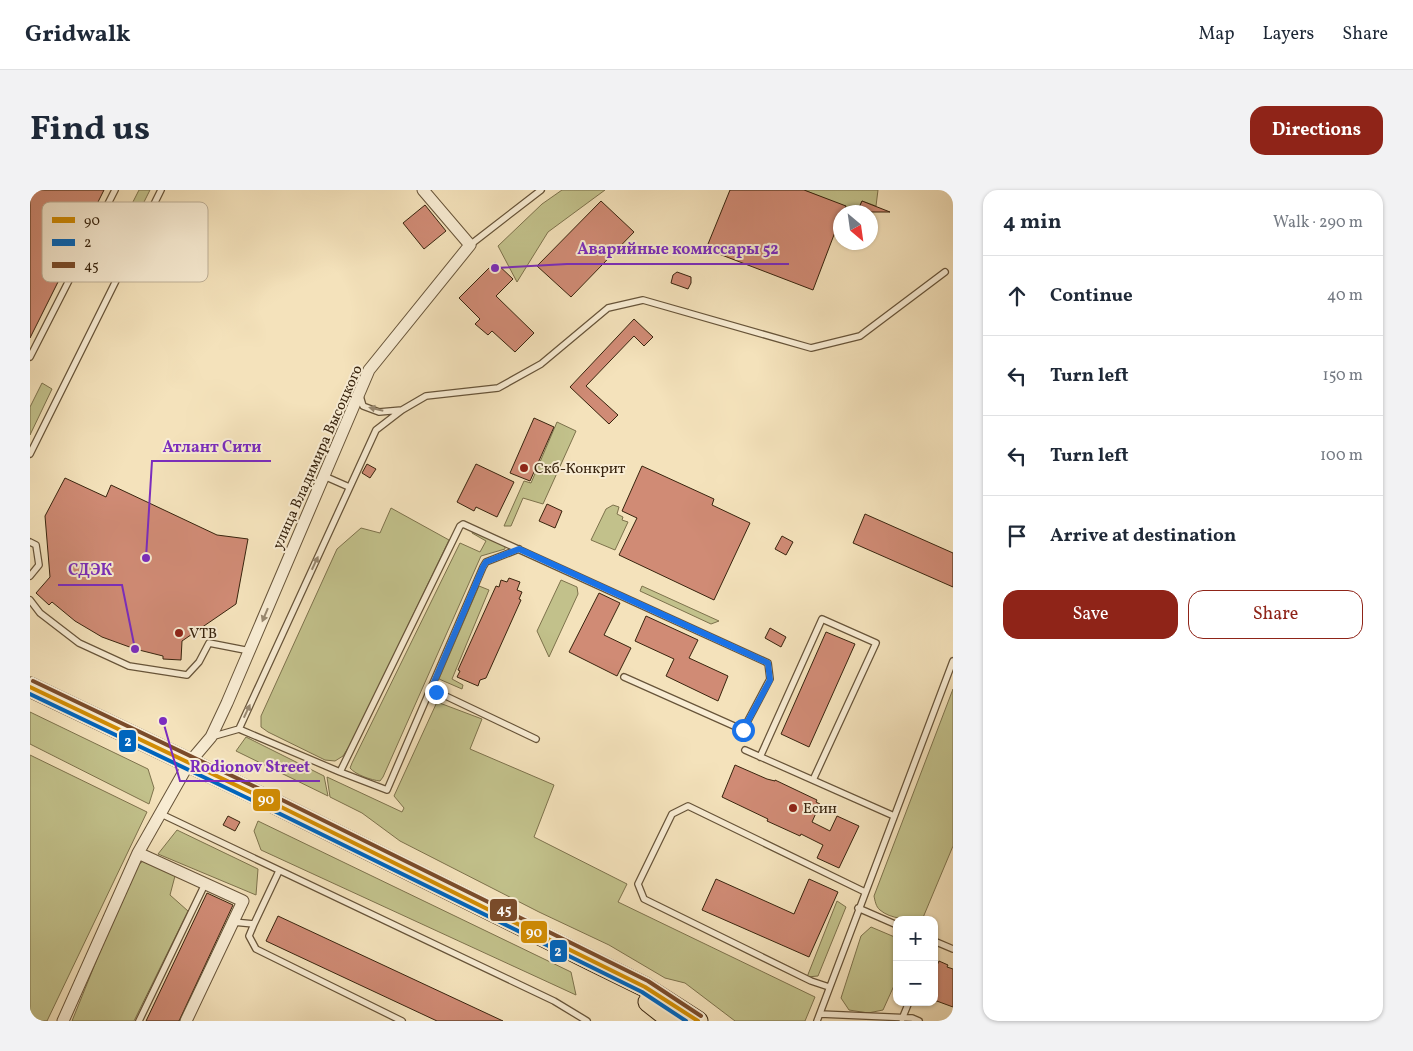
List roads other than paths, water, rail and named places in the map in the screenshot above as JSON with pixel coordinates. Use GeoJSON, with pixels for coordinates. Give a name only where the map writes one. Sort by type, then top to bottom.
{"type":"FeatureCollection","features":[{"type":"Feature","properties":{"kind":"main road"},"geometry":{"type":"LineString","coordinates":[[30,687],[645,987],[698,1021]]}},
{"type":"Feature","properties":{"kind":"main road"},"geometry":{"type":"LineString","coordinates":[[590,960],[672,1021]]}},
{"type":"Feature","properties":{"kind":"street"},"geometry":{"type":"LineString","coordinates":[[423,190],[470,245]]}},
{"type":"Feature","properties":{"kind":"street","name":"улица Владимира Высоцкого"},"geometry":{"type":"LineString","coordinates":[[63,1021],[138,853],[189,763],[211,737],[250,651],[369,370],[470,245]]}},
{"type":"Feature","properties":{"kind":"street"},"geometry":{"type":"LineString","coordinates":[[138,853],[243,901],[186,1021]]}},
{"type":"Feature","properties":{"kind":"lane"},"geometry":{"type":"LineString","coordinates":[[109,202],[115,190]]}},
{"type":"Feature","properties":{"kind":"lane"},"geometry":{"type":"LineString","coordinates":[[155,202],[161,190]]}},
{"type":"Feature","properties":{"kind":"lane"},"geometry":{"type":"LineString","coordinates":[[470,245],[541,190]]}},
{"type":"Feature","properties":{"kind":"lane"},"geometry":{"type":"LineString","coordinates":[[239,729],[376,430],[402,410],[426,396],[498,388],[541,364],[608,308],[643,300],[811,348],[860,336],[945,272]]}},
{"type":"Feature","properties":{"kind":"lane"},"geometry":{"type":"LineString","coordinates":[[30,357],[68,282]]}},
{"type":"Feature","properties":{"kind":"lane"},"geometry":{"type":"LineString","coordinates":[[30,454],[115,282]]}},
{"type":"Feature","properties":{"kind":"lane"},"geometry":{"type":"LineString","coordinates":[[359,393],[363,406],[379,412],[402,410]]}},
{"type":"Feature","properties":{"kind":"lane"},"geometry":{"type":"LineString","coordinates":[[324,476],[350,487]]}},
{"type":"Feature","properties":{"kind":"lane"},"geometry":{"type":"LineString","coordinates":[[340,772],[460,526],[466,524],[768,663],[770,680],[743,730],[624,677]]}},
{"type":"Feature","properties":{"kind":"lane"},"geometry":{"type":"LineString","coordinates":[[30,542],[36,545],[39,565],[30,576]]}},
{"type":"Feature","properties":{"kind":"lane"},"geometry":{"type":"LineString","coordinates":[[211,737],[239,729],[387,790],[483,567],[486,562],[519,549]]}},
{"type":"Feature","properties":{"kind":"lane"},"geometry":{"type":"LineString","coordinates":[[30,600],[40,613],[79,643],[129,666],[187,675],[199,662],[209,643],[250,651]]}},
{"type":"Feature","properties":{"kind":"lane"},"geometry":{"type":"LineString","coordinates":[[760,757],[822,618],[876,643],[814,780]]}},
{"type":"Feature","properties":{"kind":"lane"},"geometry":{"type":"LineString","coordinates":[[817,1021],[858,908],[953,661]]}},
{"type":"Feature","properties":{"kind":"lane"},"geometry":{"type":"LineString","coordinates":[[431,689],[536,739]]}},
{"type":"Feature","properties":{"kind":"lane"},"geometry":{"type":"LineString","coordinates":[[745,750],[894,816]]}},
{"type":"Feature","properties":{"kind":"lane"},"geometry":{"type":"LineString","coordinates":[[829,987],[811,981],[644,899],[638,884],[672,814],[688,806],[865,892]]}},
{"type":"Feature","properties":{"kind":"lane"},"geometry":{"type":"LineString","coordinates":[[159,813],[554,1001],[587,1021]]}},
{"type":"Feature","properties":{"kind":"lane"},"geometry":{"type":"LineString","coordinates":[[279,871],[250,936],[256,950],[402,1021]]}},
{"type":"Feature","properties":{"kind":"lane"},"geometry":{"type":"LineString","coordinates":[[139,1021],[205,884]]}},
{"type":"Feature","properties":{"kind":"lane"},"geometry":{"type":"LineString","coordinates":[[858,908],[893,922]]}},
{"type":"Feature","properties":{"kind":"lane"},"geometry":{"type":"LineString","coordinates":[[233,922],[254,924]]}},
{"type":"Feature","properties":{"kind":"lane"},"geometry":{"type":"LineString","coordinates":[[938,943],[953,949]]}},
{"type":"Feature","properties":{"kind":"lane"},"geometry":{"type":"LineString","coordinates":[[902,1019],[907,1006]]}},
{"type":"Feature","properties":{"kind":"lane"},"geometry":{"type":"LineString","coordinates":[[820,1014],[912,1018],[919,1021]]}},
{"type":"Feature","properties":{"kind":"place","name":"Аварийные комиссары 52"},"geometry":{"type":"Point","coordinates":[495,268]}},
{"type":"Feature","properties":{"kind":"place","name":"Скб-Конкрит"},"geometry":{"type":"Point","coordinates":[524,468]}},
{"type":"Feature","properties":{"kind":"place","name":"Атлант Сити"},"geometry":{"type":"Point","coordinates":[146,558]}},
{"type":"Feature","properties":{"kind":"place","name":"VTB"},"geometry":{"type":"Point","coordinates":[179,633]}},
{"type":"Feature","properties":{"kind":"place","name":"СДЭК"},"geometry":{"type":"Point","coordinates":[135,649]}},
{"type":"Feature","properties":{"kind":"place","name":"Rodionov Street"},"geometry":{"type":"Point","coordinates":[163,721]}},
{"type":"Feature","properties":{"kind":"place","name":"Есин"},"geometry":{"type":"Point","coordinates":[793,808]}}]}
